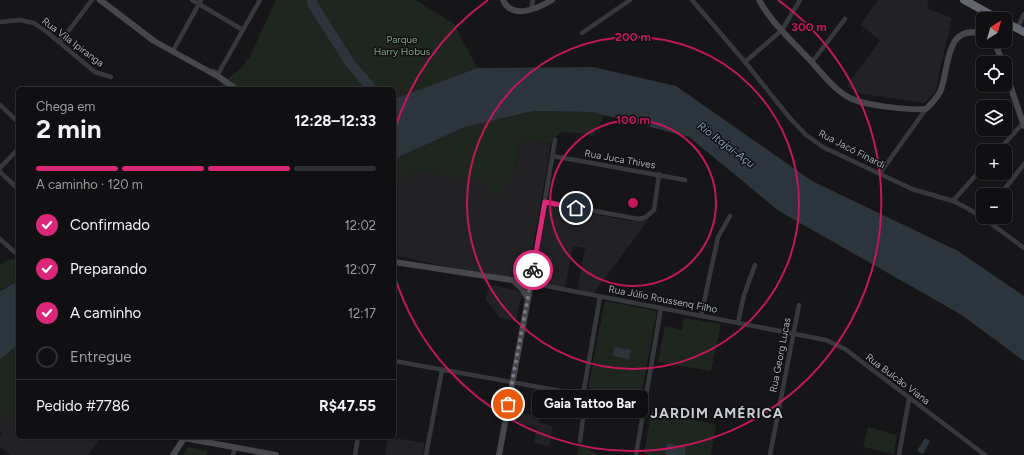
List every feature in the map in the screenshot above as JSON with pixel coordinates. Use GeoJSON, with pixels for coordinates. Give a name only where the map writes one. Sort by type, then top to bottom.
{"type":"FeatureCollection","features":[{"type":"Feature","properties":{"kind":"highway"},"geometry":{"type":"LineString","coordinates":[[964,0],[974,2],[989,12]]}},
{"type":"Feature","properties":{"kind":"highway"},"geometry":{"type":"LineString","coordinates":[[1012,26],[1021,31]]}},
{"type":"Feature","properties":{"kind":"street"},"geometry":{"type":"LineString","coordinates":[[60,42],[92,0]]}},
{"type":"Feature","properties":{"kind":"street"},"geometry":{"type":"LineString","coordinates":[[100,0],[154,40],[219,77],[233,87]]}},
{"type":"Feature","properties":{"kind":"street"},"geometry":{"type":"LineString","coordinates":[[100,0],[143,33],[173,51],[218,74],[260,0]]}},
{"type":"Feature","properties":{"kind":"street"},"geometry":{"type":"LineString","coordinates":[[192,0],[200,2],[243,30]]}},
{"type":"Feature","properties":{"kind":"street"},"geometry":{"type":"LineString","coordinates":[[503,0],[510,10],[519,11],[531,9],[552,0]]}},
{"type":"Feature","properties":{"kind":"street"},"geometry":{"type":"LineString","coordinates":[[531,9],[533,0]]}},
{"type":"Feature","properties":{"kind":"street"},"geometry":{"type":"LineString","coordinates":[[582,33],[630,0]]}},
{"type":"Feature","properties":{"kind":"street","name":"Rua Jacó Finardi"},"geometry":{"type":"LineString","coordinates":[[692,0],[745,62],[789,117],[806,135],[823,147],[920,192],[953,201],[976,213]]}},
{"type":"Feature","properties":{"kind":"street"},"geometry":{"type":"LineString","coordinates":[[759,0],[765,10],[782,30],[831,82],[850,98],[866,103],[908,110],[926,109]]}},
{"type":"Feature","properties":{"kind":"street"},"geometry":{"type":"LineString","coordinates":[[745,62],[782,30],[800,0]]}},
{"type":"Feature","properties":{"kind":"street"},"geometry":{"type":"LineString","coordinates":[[173,51],[200,2]]}},
{"type":"Feature","properties":{"kind":"street"},"geometry":{"type":"LineString","coordinates":[[1021,31],[1024,14]]}},
{"type":"Feature","properties":{"kind":"street"},"geometry":{"type":"LineString","coordinates":[[812,62],[845,19]]}},
{"type":"Feature","properties":{"kind":"street","name":"Rua Vila Ipiranga"},"geometry":{"type":"LineString","coordinates":[[0,22],[20,20],[34,24],[48,32],[96,72],[111,77]]}},
{"type":"Feature","properties":{"kind":"street"},"geometry":{"type":"LineString","coordinates":[[880,173],[940,92],[952,43],[958,37],[968,33],[976,34]]}},
{"type":"Feature","properties":{"kind":"street"},"geometry":{"type":"LineString","coordinates":[[1004,144],[1023,124],[1012,91]]}},
{"type":"Feature","properties":{"kind":"street"},"geometry":{"type":"LineString","coordinates":[[0,104],[16,120]]}},
{"type":"Feature","properties":{"kind":"street"},"geometry":{"type":"LineString","coordinates":[[499,455],[531,283],[555,140]]}},
{"type":"Feature","properties":{"kind":"street"},"geometry":{"type":"LineString","coordinates":[[0,168],[16,151]]}},
{"type":"Feature","properties":{"kind":"street","name":"Rua Juca Thives"},"geometry":{"type":"LineString","coordinates":[[553,156],[659,174],[685,180]]}},
{"type":"Feature","properties":{"kind":"street"},"geometry":{"type":"LineString","coordinates":[[1005,188],[1024,164]]}},
{"type":"Feature","properties":{"kind":"street"},"geometry":{"type":"LineString","coordinates":[[0,172],[16,187]]}},
{"type":"Feature","properties":{"kind":"street"},"geometry":{"type":"LineString","coordinates":[[545,202],[638,219],[646,217],[654,210],[659,174]]}},
{"type":"Feature","properties":{"kind":"street"},"geometry":{"type":"LineString","coordinates":[[953,201],[976,175]]}},
{"type":"Feature","properties":{"kind":"street"},"geometry":{"type":"LineString","coordinates":[[701,316],[718,237],[730,216]]}},
{"type":"Feature","properties":{"kind":"street","name":"Rua Jacó Finardi"},"geometry":{"type":"LineString","coordinates":[[992,224],[1024,248]]}},
{"type":"Feature","properties":{"kind":"street"},"geometry":{"type":"LineString","coordinates":[[0,238],[16,253]]}},
{"type":"Feature","properties":{"kind":"street"},"geometry":{"type":"LineString","coordinates":[[396,262],[531,283]]}},
{"type":"Feature","properties":{"kind":"street"},"geometry":{"type":"LineString","coordinates":[[738,323],[744,295],[755,265]]}},
{"type":"Feature","properties":{"kind":"street"},"geometry":{"type":"LineString","coordinates":[[513,280],[524,290],[528,298]]}},
{"type":"Feature","properties":{"kind":"street","name":"Rua Júlio Roussenq Filho"},"geometry":{"type":"LineString","coordinates":[[531,283],[793,333]]}},
{"type":"Feature","properties":{"kind":"street"},"geometry":{"type":"LineString","coordinates":[[580,441],[585,403],[584,389],[600,297]]}},
{"type":"Feature","properties":{"kind":"street","name":"Rua Georg Lucas"},"geometry":{"type":"LineString","coordinates":[[770,455],[799,305]]}},
{"type":"Feature","properties":{"kind":"street"},"geometry":{"type":"LineString","coordinates":[[636,455],[661,308]]}},
{"type":"Feature","properties":{"kind":"street","name":"Rua Bulcão Viana"},"geometry":{"type":"LineString","coordinates":[[793,333],[833,342],[845,349],[909,399],[985,455]]}},
{"type":"Feature","properties":{"kind":"street"},"geometry":{"type":"LineString","coordinates":[[396,362],[645,406]]}},
{"type":"Feature","properties":{"kind":"street"},"geometry":{"type":"LineString","coordinates":[[426,455],[442,370]]}},
{"type":"Feature","properties":{"kind":"street"},"geometry":{"type":"LineString","coordinates":[[899,455],[909,399]]}},
{"type":"Feature","properties":{"kind":"street"},"geometry":{"type":"LineString","coordinates":[[173,455],[184,439]]}},
{"type":"Feature","properties":{"kind":"street"},"geometry":{"type":"LineString","coordinates":[[195,439],[276,455]]}},
{"type":"Feature","properties":{"kind":"street"},"geometry":{"type":"LineString","coordinates":[[355,455],[358,439]]}},
{"type":"Feature","properties":{"kind":"street"},"geometry":{"type":"LineString","coordinates":[[233,455],[235,447]]}},
{"type":"Feature","properties":{"kind":"shaded area"},"geometry":{"type":"Polygon","coordinates":[[[878,0],[929,0],[927,8],[952,18],[935,92],[924,103],[857,93],[847,86],[880,40],[860,25],[878,0]]]}},
{"type":"Feature","properties":{"kind":"shaded area"},"geometry":{"type":"Polygon","coordinates":[[[521,139],[550,144],[527,281],[448,267],[396,255],[396,183],[417,171],[470,181],[481,181],[514,175],[521,139]]]}},
{"type":"Feature","properties":{"kind":"shaded area"},"geometry":{"type":"Polygon","coordinates":[[[548,206],[631,221],[649,219],[594,293],[577,290],[585,248],[573,246],[565,288],[534,282],[548,206]]]}},
{"type":"Feature","properties":{"kind":"shaded area"},"geometry":{"type":"Polygon","coordinates":[[[489,285],[521,292],[522,295],[516,321],[500,318],[486,300],[489,285]]]}},
{"type":"Feature","properties":{"kind":"shaded area"},"geometry":{"type":"Polygon","coordinates":[[[514,411],[540,416],[539,423],[553,426],[549,446],[534,443],[537,427],[512,422],[514,411]]]}},
{"type":"Feature","properties":{"kind":"shaded area"},"geometry":{"type":"Polygon","coordinates":[[[16,413],[16,439],[100,439],[88,455],[11,455],[0,447],[0,436],[2,434],[0,432],[0,421],[6,414],[16,413]]]}},
{"type":"Feature","properties":{"kind":"shaded area"},"geometry":{"type":"Polygon","coordinates":[[[396,438],[425,443],[423,455],[385,455],[388,439],[396,438]]]}},
{"type":"Feature","properties":{"kind":"green space","name":"Parque Harry Hobus"},"geometry":{"type":"Polygon","coordinates":[[[276,0],[416,0],[454,24],[477,68],[396,98],[396,87],[218,87],[241,68],[250,56],[276,0]]]}},
{"type":"Feature","properties":{"kind":"green space"},"geometry":{"type":"Polygon","coordinates":[[[533,111],[592,112],[605,115],[593,136],[560,132],[550,144],[521,139],[514,175],[497,197],[481,181],[470,181],[417,171],[396,183],[396,158],[465,127],[533,111]]]}},
{"type":"Feature","properties":{"kind":"green space"},"geometry":{"type":"Polygon","coordinates":[[[16,258],[16,282],[0,290],[0,265],[5,261],[16,258]]]}},
{"type":"Feature","properties":{"kind":"green space"},"geometry":{"type":"Polygon","coordinates":[[[605,301],[657,311],[641,398],[588,388],[605,301]]]}},
{"type":"Feature","properties":{"kind":"green space"},"geometry":{"type":"Polygon","coordinates":[[[684,318],[721,324],[711,371],[658,362],[665,326],[682,330],[684,318]]]}},
{"type":"Feature","properties":{"kind":"green space"},"geometry":{"type":"Polygon","coordinates":[[[16,346],[16,413],[6,414],[0,421],[0,360],[16,346]]]}},
{"type":"Feature","properties":{"kind":"green space"},"geometry":{"type":"Polygon","coordinates":[[[651,412],[716,424],[711,455],[644,455],[651,412]]]}},
{"type":"Feature","properties":{"kind":"green space"},"geometry":{"type":"Polygon","coordinates":[[[868,427],[897,435],[894,454],[863,447],[868,427]]]}},
{"type":"Feature","properties":{"kind":"green space"},"geometry":{"type":"Polygon","coordinates":[[[580,443],[598,455],[577,455],[580,443]]]}},
{"type":"Feature","properties":{"kind":"green space"},"geometry":{"type":"Polygon","coordinates":[[[188,447],[207,451],[206,455],[183,455],[188,447]]]}},
{"type":"Feature","properties":{"kind":"water","name":"Rio Itajaí-Açu"},"geometry":{"type":"Polygon","coordinates":[[[593,67],[676,86],[812,181],[958,251],[1024,296],[1024,361],[960,314],[779,211],[689,137],[592,112],[533,111],[465,127],[396,158],[396,98],[477,68],[593,67]]]}},
{"type":"Feature","properties":{"kind":"water"},"geometry":{"type":"Polygon","coordinates":[[[16,282],[16,346],[0,360],[0,291],[16,282]]]}},
{"type":"Feature","properties":{"kind":"water"},"geometry":{"type":"Polygon","coordinates":[[[614,347],[631,350],[629,359],[613,356],[614,347]]]}},
{"type":"Feature","properties":{"kind":"water"},"geometry":{"type":"Polygon","coordinates":[[[925,438],[930,441],[923,454],[917,451],[925,438]]]}},
{"type":"Feature","properties":{"kind":"water"},"geometry":{"type":"Polygon","coordinates":[[[667,443],[686,447],[685,455],[665,455],[667,443]]]}},
{"type":"Feature","properties":{"kind":"waterway"},"geometry":{"type":"LineString","coordinates":[[312,0],[313,5],[350,63],[370,87]]}},
{"type":"Feature","properties":{"kind":"way so far"},"geometry":{"type":"LineString","coordinates":[[508,404],[533,270]]}},
{"type":"Feature","properties":{"kind":"place","name":"Gaia Tattoo Bar"},"geometry":{"type":"Point","coordinates":[508,404]}},
{"type":"Feature","properties":{"kind":"district","name":"JARDIM AMÉRICA"},"geometry":{"type":"Point","coordinates":[717,413]}},
{"type":"Feature","properties":{"kind":"route"},"geometry":{"type":"LineString","coordinates":[[533,270],[545,202],[576,208]]}}]}
